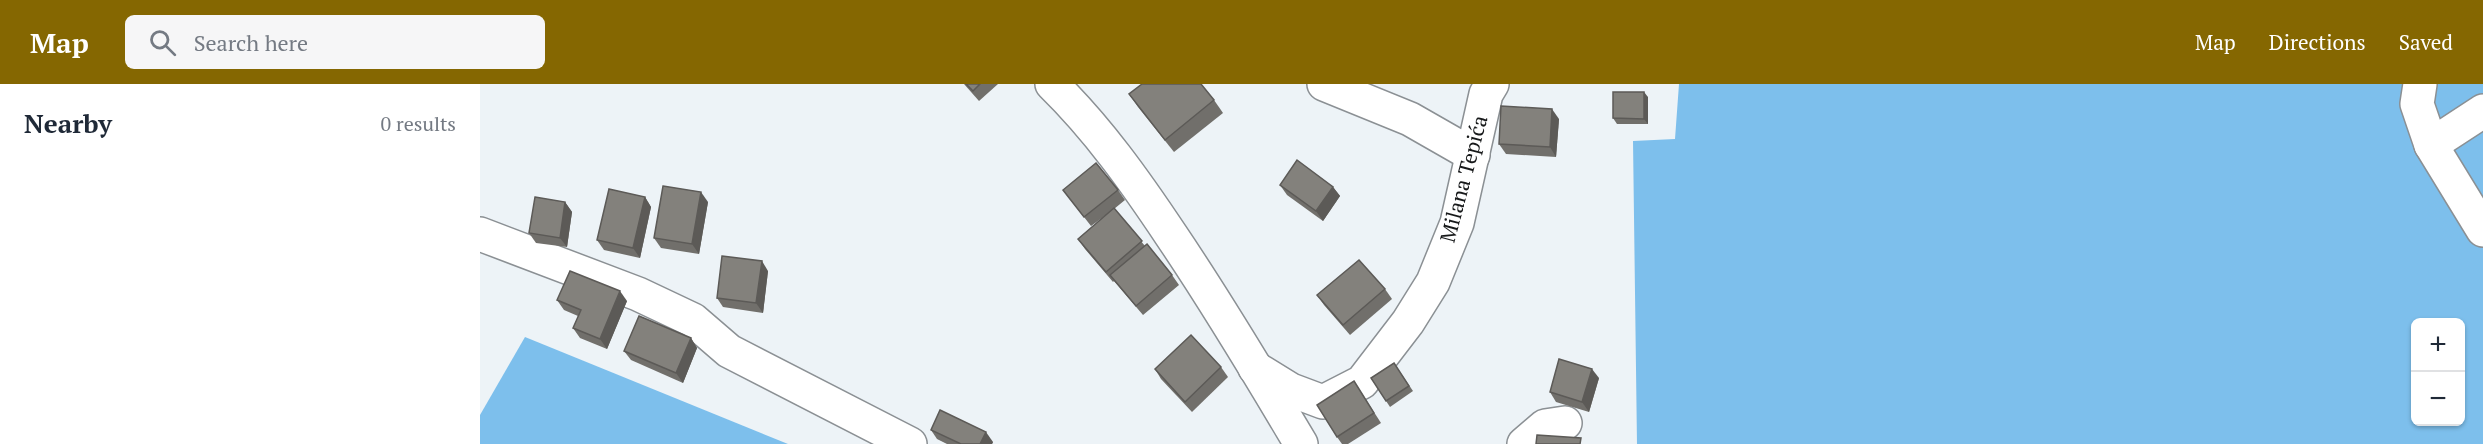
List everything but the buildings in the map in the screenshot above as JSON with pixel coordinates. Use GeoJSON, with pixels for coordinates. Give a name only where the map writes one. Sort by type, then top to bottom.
{"type":"FeatureCollection","features":[{"type":"Feature","properties":{"kind":"street","name":"Milana Tepića"},"geometry":{"type":"LineString","coordinates":[[1052,84],[1081,112],[1132,178],[1202,281],[1301,444]]}},
{"type":"Feature","properties":{"kind":"street"},"geometry":{"type":"LineString","coordinates":[[1324,84],[1410,119],[1473,155]]}},
{"type":"Feature","properties":{"kind":"street","name":"Milana Tepića"},"geometry":{"type":"LineString","coordinates":[[1255,368],[1290,390],[1323,402],[1362,382],[1408,322],[1433,282],[1457,223],[1486,94],[1492,84]]}},
{"type":"Feature","properties":{"kind":"street"},"geometry":{"type":"LineString","coordinates":[[2420,84],[2417,104],[2431,145],[2483,230]]}},
{"type":"Feature","properties":{"kind":"street"},"geometry":{"type":"LineString","coordinates":[[2431,145],[2483,111]]}},
{"type":"Feature","properties":{"kind":"street"},"geometry":{"type":"LineString","coordinates":[[480,234],[638,294],[693,320],[729,351],[910,444]]}},
{"type":"Feature","properties":{"kind":"street"},"geometry":{"type":"LineString","coordinates":[[1524,444],[1545,426],[1565,423]]}},
{"type":"Feature","properties":{"kind":"shaded area"},"geometry":{"type":"Polygon","coordinates":[[[1679,84],[2483,84],[2483,444],[1637,444],[1633,141],[1675,139],[1679,84]]]}},
{"type":"Feature","properties":{"kind":"shaded area"},"geometry":{"type":"Polygon","coordinates":[[[525,337],[788,444],[480,444],[480,415],[525,337]]]}}]}
